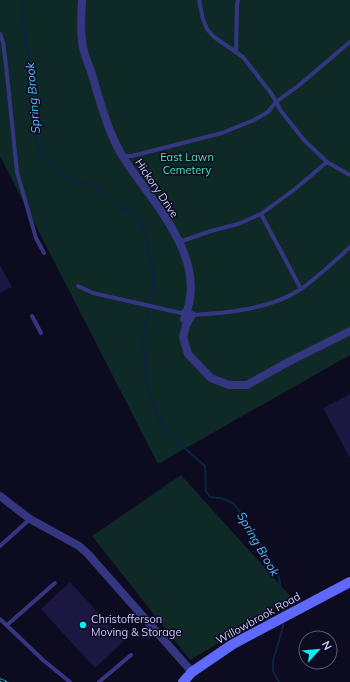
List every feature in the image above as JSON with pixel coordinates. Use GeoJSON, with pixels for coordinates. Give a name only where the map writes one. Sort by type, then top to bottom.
{"type":"FeatureCollection","features":[{"type":"Feature","properties":{"kind":"street","name":"Hickory Drive"},"geometry":{"type":"LineString","coordinates":[[82,0],[81,28],[83,49],[112,135],[122,156],[162,214],[184,250],[191,287],[191,311],[183,337],[188,354],[211,378],[229,385],[247,386],[288,362],[350,331]]}},
{"type":"Feature","properties":{"kind":"street","name":"Hickory Drive"},"geometry":{"type":"LineString","coordinates":[[184,318],[191,311]]}},
{"type":"Feature","properties":{"kind":"street"},"geometry":{"type":"LineString","coordinates":[[0,496],[30,519],[80,546],[192,672]]}},
{"type":"Feature","properties":{"kind":"street","name":"Willowbrook Road"},"geometry":{"type":"LineString","coordinates":[[183,682],[192,672],[233,644],[350,582]]}},
{"type":"Feature","properties":{"kind":"lane"},"geometry":{"type":"LineString","coordinates":[[199,0],[207,29],[214,37],[243,57],[271,93],[281,111],[304,140],[327,162],[350,175]]}},
{"type":"Feature","properties":{"kind":"lane"},"geometry":{"type":"LineString","coordinates":[[236,51],[238,0]]}},
{"type":"Feature","properties":{"kind":"lane"},"geometry":{"type":"LineString","coordinates":[[0,34],[3,42],[6,65],[17,172],[36,238],[44,253]]}},
{"type":"Feature","properties":{"kind":"lane"},"geometry":{"type":"LineString","coordinates":[[122,156],[132,156],[196,140],[239,127],[268,112],[276,102],[302,83],[350,42]]}},
{"type":"Feature","properties":{"kind":"lane"},"geometry":{"type":"LineString","coordinates":[[179,242],[238,224],[261,214],[295,189],[327,162]]}},
{"type":"Feature","properties":{"kind":"lane"},"geometry":{"type":"LineString","coordinates":[[261,214],[301,289]]}},
{"type":"Feature","properties":{"kind":"lane"},"geometry":{"type":"LineString","coordinates":[[78,286],[93,293],[181,313],[191,311],[230,312],[252,308],[284,298],[301,289],[350,247]]}},
{"type":"Feature","properties":{"kind":"lane"},"geometry":{"type":"LineString","coordinates":[[32,316],[41,333]]}},
{"type":"Feature","properties":{"kind":"lane"},"geometry":{"type":"LineString","coordinates":[[0,546],[30,519]]}},
{"type":"Feature","properties":{"kind":"lane"},"geometry":{"type":"LineString","coordinates":[[7,625],[55,583]]}},
{"type":"Feature","properties":{"kind":"lane"},"geometry":{"type":"LineString","coordinates":[[0,619],[43,660],[70,682]]}},
{"type":"Feature","properties":{"kind":"lane"},"geometry":{"type":"LineString","coordinates":[[99,682],[131,655]]}},
{"type":"Feature","properties":{"kind":"green space","name":"East Lawn Cemetery"},"geometry":{"type":"Polygon","coordinates":[[[0,0],[350,0],[350,355],[158,464],[0,156],[0,0]]]}},
{"type":"Feature","properties":{"kind":"green space"},"geometry":{"type":"Polygon","coordinates":[[[181,475],[293,599],[190,660],[92,536],[181,475]]]}},
{"type":"Feature","properties":{"kind":"building"},"geometry":{"type":"Polygon","coordinates":[[[0,265],[12,287],[0,293],[0,265]]]}},
{"type":"Feature","properties":{"kind":"building"},"geometry":{"type":"Polygon","coordinates":[[[350,394],[350,458],[323,408],[350,394]]]}},
{"type":"Feature","properties":{"kind":"building","name":"Christofferson Moving & Storage"},"geometry":{"type":"Polygon","coordinates":[[[70,582],[124,641],[95,668],[41,609],[70,582]]]}},
{"type":"Feature","properties":{"kind":"waterway","name":"Spring Brook"},"geometry":{"type":"LineString","coordinates":[[22,0],[25,40],[32,68],[36,137],[42,155],[59,173],[75,182],[90,184],[139,220],[144,230],[154,275],[143,338],[147,387],[155,410],[164,427],[173,438],[205,466],[206,491],[210,497],[221,498],[233,503],[244,517],[278,573],[283,600],[283,614]]}},
{"type":"Feature","properties":{"kind":"waterway","name":"Spring Brook"},"geometry":{"type":"LineString","coordinates":[[279,682],[273,671],[273,661],[283,627],[283,622]]}},
{"type":"Feature","properties":{"kind":"railway"},"geometry":{"type":"LineString","coordinates":[[0,680],[5,682]]}},
{"type":"Feature","properties":{"kind":"place","name":"Christofferson Moving & Storage"},"geometry":{"type":"Point","coordinates":[83,625]}}]}
